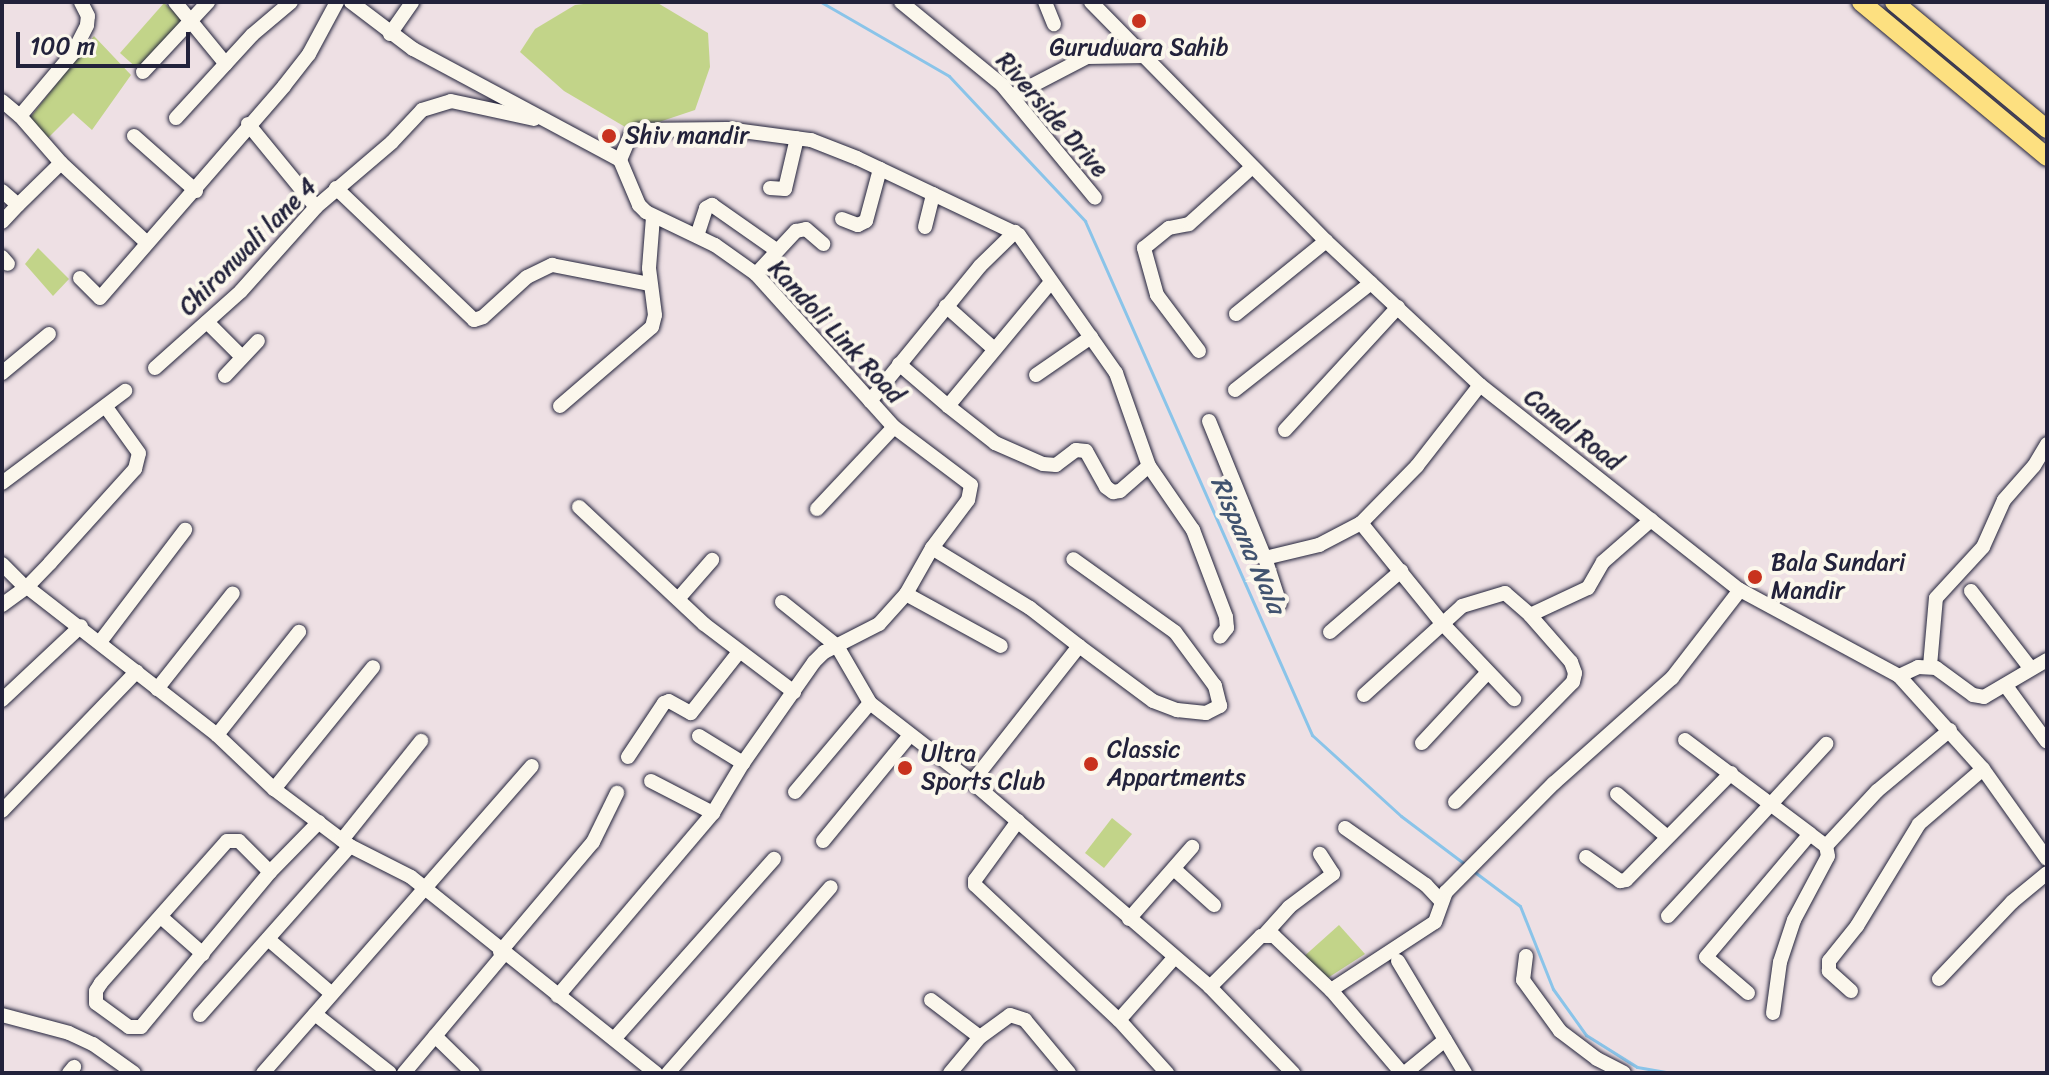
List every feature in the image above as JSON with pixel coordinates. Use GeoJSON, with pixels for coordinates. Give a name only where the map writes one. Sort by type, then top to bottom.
{"type":"FeatureCollection","features":[{"type":"Feature","properties":{"kind":"main road"},"geometry":{"type":"LineString","coordinates":[[1861,2],[2047,157]]}},
{"type":"Feature","properties":{"kind":"main road"},"geometry":{"type":"LineString","coordinates":[[1894,2],[2047,129]]}},
{"type":"Feature","properties":{"kind":"street"},"geometry":{"type":"LineString","coordinates":[[20,116],[85,34],[88,16],[81,2]]}},
{"type":"Feature","properties":{"kind":"street"},"geometry":{"type":"LineString","coordinates":[[175,2],[226,64]]}},
{"type":"Feature","properties":{"kind":"street"},"geometry":{"type":"LineString","coordinates":[[143,72],[208,2]]}},
{"type":"Feature","properties":{"kind":"street"},"geometry":{"type":"LineString","coordinates":[[176,118],[252,35],[291,2]]}},
{"type":"Feature","properties":{"kind":"street"},"geometry":{"type":"LineString","coordinates":[[80,278],[100,298],[196,191],[248,124],[309,54],[337,2]]}},
{"type":"Feature","properties":{"kind":"street"},"geometry":{"type":"LineString","coordinates":[[351,2],[390,34],[620,160],[639,205],[653,217],[650,284],[655,315],[652,327],[560,406]]}},
{"type":"Feature","properties":{"kind":"street"},"geometry":{"type":"LineString","coordinates":[[390,34],[412,2]]}},
{"type":"Feature","properties":{"kind":"street","name":"Riverside Drive"},"geometry":{"type":"LineString","coordinates":[[901,2],[980,64],[1012,96],[1095,198]]}},
{"type":"Feature","properties":{"kind":"street"},"geometry":{"type":"LineString","coordinates":[[1045,2],[1054,24]]}},
{"type":"Feature","properties":{"kind":"street","name":"Canal Road"},"geometry":{"type":"LineString","coordinates":[[1091,2],[1326,241],[1480,385],[1740,590],[1899,676],[1983,769],[2047,859]]}},
{"type":"Feature","properties":{"kind":"street"},"geometry":{"type":"LineString","coordinates":[[1012,96],[1087,57],[1146,56]]}},
{"type":"Feature","properties":{"kind":"street"},"geometry":{"type":"LineString","coordinates":[[2,101],[20,116],[61,163],[147,243]]}},
{"type":"Feature","properties":{"kind":"street","name":"Chironwali lane 4"},"geometry":{"type":"LineString","coordinates":[[155,368],[241,291],[316,207],[392,142],[422,110],[437,103],[477,104],[555,124]]}},
{"type":"Feature","properties":{"kind":"street"},"geometry":{"type":"LineString","coordinates":[[248,124],[316,207]]}},
{"type":"Feature","properties":{"kind":"street"},"geometry":{"type":"LineString","coordinates":[[620,160],[630,136],[639,130],[727,129],[797,138],[880,169],[1015,232],[1025,240],[1050,283],[1116,373],[1149,466],[1193,530],[1226,617],[1227,628],[1220,637]]}},
{"type":"Feature","properties":{"kind":"street"},"geometry":{"type":"LineString","coordinates":[[134,136],[196,191]]}},
{"type":"Feature","properties":{"kind":"street"},"geometry":{"type":"LineString","coordinates":[[770,188],[785,190],[797,138]]}},
{"type":"Feature","properties":{"kind":"street"},"geometry":{"type":"LineString","coordinates":[[2,222],[61,163]]}},
{"type":"Feature","properties":{"kind":"street"},"geometry":{"type":"LineString","coordinates":[[1199,351],[1157,295],[1144,248],[1169,228],[1189,224],[1252,167]]}},
{"type":"Feature","properties":{"kind":"street"},"geometry":{"type":"LineString","coordinates":[[842,219],[858,225],[866,221],[880,169]]}},
{"type":"Feature","properties":{"kind":"street"},"geometry":{"type":"LineString","coordinates":[[336,188],[474,320],[483,317],[541,267],[561,265],[650,284]]}},
{"type":"Feature","properties":{"kind":"street"},"geometry":{"type":"LineString","coordinates":[[2,191],[18,205]]}},
{"type":"Feature","properties":{"kind":"street"},"geometry":{"type":"LineString","coordinates":[[925,227],[933,194]]}},
{"type":"Feature","properties":{"kind":"street"},"geometry":{"type":"LineString","coordinates":[[697,236],[706,208],[712,205],[776,250]]}},
{"type":"Feature","properties":{"kind":"street","name":"Kandoli Link Road"},"geometry":{"type":"LineString","coordinates":[[653,217],[697,236],[756,274],[894,427],[965,479],[971,491],[932,548]]}},
{"type":"Feature","properties":{"kind":"street"},"geometry":{"type":"LineString","coordinates":[[756,274],[776,250],[801,229],[823,244]]}},
{"type":"Feature","properties":{"kind":"street"},"geometry":{"type":"LineString","coordinates":[[870,401],[946,306],[1015,232]]}},
{"type":"Feature","properties":{"kind":"street"},"geometry":{"type":"LineString","coordinates":[[1236,314],[1326,241]]}},
{"type":"Feature","properties":{"kind":"street"},"geometry":{"type":"LineString","coordinates":[[948,406],[1050,283]]}},
{"type":"Feature","properties":{"kind":"street"},"geometry":{"type":"LineString","coordinates":[[1235,390],[1371,283]]}},
{"type":"Feature","properties":{"kind":"street"},"geometry":{"type":"LineString","coordinates":[[946,306],[993,348]]}},
{"type":"Feature","properties":{"kind":"street"},"geometry":{"type":"LineString","coordinates":[[1285,430],[1398,307]]}},
{"type":"Feature","properties":{"kind":"street"},"geometry":{"type":"LineString","coordinates":[[207,322],[242,357]]}},
{"type":"Feature","properties":{"kind":"street"},"geometry":{"type":"LineString","coordinates":[[2,373],[49,334]]}},
{"type":"Feature","properties":{"kind":"street"},"geometry":{"type":"LineString","coordinates":[[1036,375],[1091,337]]}},
{"type":"Feature","properties":{"kind":"street"},"geometry":{"type":"LineString","coordinates":[[225,376],[258,341]]}},
{"type":"Feature","properties":{"kind":"street"},"geometry":{"type":"LineString","coordinates":[[899,364],[984,437],[1043,464],[1056,465],[1076,450],[1086,451],[1106,487],[1113,492],[1120,491],[1149,466]]}},
{"type":"Feature","properties":{"kind":"street"},"geometry":{"type":"LineString","coordinates":[[1265,558],[1319,545],[1361,523],[1417,466],[1480,385]]}},
{"type":"Feature","properties":{"kind":"street"},"geometry":{"type":"LineString","coordinates":[[2,483],[125,391]]}},
{"type":"Feature","properties":{"kind":"street"},"geometry":{"type":"LineString","coordinates":[[2,605],[26,587],[114,497],[135,469],[139,453],[106,407]]}},
{"type":"Feature","properties":{"kind":"street"},"geometry":{"type":"LineString","coordinates":[[1209,421],[1265,558],[1280,604]]}},
{"type":"Feature","properties":{"kind":"street"},"geometry":{"type":"LineString","coordinates":[[817,509],[894,427]]}},
{"type":"Feature","properties":{"kind":"street"},"geometry":{"type":"LineString","coordinates":[[1930,666],[1936,598],[1983,547],[2004,500],[2036,464],[2047,444]]}},
{"type":"Feature","properties":{"kind":"street"},"geometry":{"type":"LineString","coordinates":[[579,507],[739,652],[794,692]]}},
{"type":"Feature","properties":{"kind":"street"},"geometry":{"type":"LineString","coordinates":[[1530,615],[1588,588],[1603,562],[1651,520]]}},
{"type":"Feature","properties":{"kind":"street"},"geometry":{"type":"LineString","coordinates":[[1361,523],[1442,623],[1514,699]]}},
{"type":"Feature","properties":{"kind":"street"},"geometry":{"type":"LineString","coordinates":[[100,642],[185,530]]}},
{"type":"Feature","properties":{"kind":"street"},"geometry":{"type":"LineString","coordinates":[[558,996],[713,813],[743,763],[820,656],[879,624],[906,594],[932,548],[1030,608],[1153,701],[1197,712],[1212,713],[1220,706],[1220,696],[1215,686],[1175,632],[1073,559]]}},
{"type":"Feature","properties":{"kind":"street"},"geometry":{"type":"LineString","coordinates":[[678,599],[712,560]]}},
{"type":"Feature","properties":{"kind":"street"},"geometry":{"type":"LineString","coordinates":[[2,564],[26,587],[81,626],[217,735],[274,789],[346,843],[389,864],[427,890],[656,1073]]}},
{"type":"Feature","properties":{"kind":"street"},"geometry":{"type":"LineString","coordinates":[[1330,632],[1401,571]]}},
{"type":"Feature","properties":{"kind":"street"},"geometry":{"type":"LineString","coordinates":[[1331,990],[1431,925],[1444,897],[1565,772],[1672,678],[1740,590]]}},
{"type":"Feature","properties":{"kind":"street"},"geometry":{"type":"LineString","coordinates":[[1971,591],[2031,669]]}},
{"type":"Feature","properties":{"kind":"street"},"geometry":{"type":"LineString","coordinates":[[157,689],[233,593]]}},
{"type":"Feature","properties":{"kind":"street"},"geometry":{"type":"LineString","coordinates":[[1364,695],[1462,606],[1501,593],[1507,594],[1530,615],[1571,662],[1575,673],[1573,682],[1455,802]]}},
{"type":"Feature","properties":{"kind":"street"},"geometry":{"type":"LineString","coordinates":[[906,594],[1001,646]]}},
{"type":"Feature","properties":{"kind":"street"},"geometry":{"type":"LineString","coordinates":[[782,602],[837,646],[870,703],[972,782],[1210,987],[1293,1073]]}},
{"type":"Feature","properties":{"kind":"street"},"geometry":{"type":"LineString","coordinates":[[2,700],[81,626]]}},
{"type":"Feature","properties":{"kind":"street"},"geometry":{"type":"LineString","coordinates":[[217,735],[299,632]]}},
{"type":"Feature","properties":{"kind":"street"},"geometry":{"type":"LineString","coordinates":[[972,782],[1079,646]]}},
{"type":"Feature","properties":{"kind":"street"},"geometry":{"type":"LineString","coordinates":[[628,757],[664,703],[669,701],[691,713],[739,652]]}},
{"type":"Feature","properties":{"kind":"street"},"geometry":{"type":"LineString","coordinates":[[1899,676],[1918,667],[1930,666],[1941,670],[1979,697],[1991,696],[2047,660]]}},
{"type":"Feature","properties":{"kind":"street"},"geometry":{"type":"LineString","coordinates":[[274,789],[373,667]]}},
{"type":"Feature","properties":{"kind":"street"},"geometry":{"type":"LineString","coordinates":[[2,811],[137,671]]}},
{"type":"Feature","properties":{"kind":"street"},"geometry":{"type":"LineString","coordinates":[[1422,743],[1487,673]]}},
{"type":"Feature","properties":{"kind":"street"},"geometry":{"type":"LineString","coordinates":[[2006,686],[2047,742]]}},
{"type":"Feature","properties":{"kind":"street"},"geometry":{"type":"LineString","coordinates":[[795,792],[870,703]]}},
{"type":"Feature","properties":{"kind":"street"},"geometry":{"type":"LineString","coordinates":[[1826,846],[1877,791],[1950,730]]}},
{"type":"Feature","properties":{"kind":"street"},"geometry":{"type":"LineString","coordinates":[[823,841],[910,735]]}},
{"type":"Feature","properties":{"kind":"street"},"geometry":{"type":"LineString","coordinates":[[699,736],[743,763]]}},
{"type":"Feature","properties":{"kind":"street"},"geometry":{"type":"LineString","coordinates":[[1685,740],[1826,846],[1828,856],[1794,920],[1780,962],[1773,1013]]}},
{"type":"Feature","properties":{"kind":"street"},"geometry":{"type":"LineString","coordinates":[[200,1015],[268,939],[346,843],[421,741]]}},
{"type":"Feature","properties":{"kind":"street"},"geometry":{"type":"LineString","coordinates":[[1668,916],[1826,744]]}},
{"type":"Feature","properties":{"kind":"street"},"geometry":{"type":"LineString","coordinates":[[263,1073],[427,890],[532,766]]}},
{"type":"Feature","properties":{"kind":"street"},"geometry":{"type":"LineString","coordinates":[[1851,991],[1829,971],[1829,961],[1857,926],[1922,820],[1983,769]]}},
{"type":"Feature","properties":{"kind":"street"},"geometry":{"type":"LineString","coordinates":[[1586,857],[1620,881],[1626,880],[1731,773]]}},
{"type":"Feature","properties":{"kind":"street"},"geometry":{"type":"LineString","coordinates":[[651,781],[713,813]]}},
{"type":"Feature","properties":{"kind":"street"},"geometry":{"type":"LineString","coordinates":[[404,1073],[593,842],[617,793]]}},
{"type":"Feature","properties":{"kind":"street"},"geometry":{"type":"LineString","coordinates":[[1617,794],[1666,836]]}},
{"type":"Feature","properties":{"kind":"street"},"geometry":{"type":"LineString","coordinates":[[1018,821],[975,880],[975,885],[1119,1020],[1167,1073]]}},
{"type":"Feature","properties":{"kind":"street"},"geometry":{"type":"LineString","coordinates":[[270,872],[239,841],[227,841],[101,983],[96,991],[96,1003],[129,1027],[141,1027],[270,872],[319,822]]}},
{"type":"Feature","properties":{"kind":"street"},"geometry":{"type":"LineString","coordinates":[[1345,828],[1444,897]]}},
{"type":"Feature","properties":{"kind":"street"},"geometry":{"type":"LineString","coordinates":[[1748,993],[1706,957],[1810,834]]}},
{"type":"Feature","properties":{"kind":"street"},"geometry":{"type":"LineString","coordinates":[[1129,919],[1192,847]]}},
{"type":"Feature","properties":{"kind":"street"},"geometry":{"type":"LineString","coordinates":[[1210,987],[1289,907],[1333,874],[1320,854]]}},
{"type":"Feature","properties":{"kind":"street"},"geometry":{"type":"LineString","coordinates":[[614,1039],[658,985],[774,859]]}},
{"type":"Feature","properties":{"kind":"street"},"geometry":{"type":"LineString","coordinates":[[1174,869],[1214,905]]}},
{"type":"Feature","properties":{"kind":"street"},"geometry":{"type":"LineString","coordinates":[[1939,979],[2012,902],[2047,873]]}},
{"type":"Feature","properties":{"kind":"street"},"geometry":{"type":"LineString","coordinates":[[668,1073],[831,887]]}},
{"type":"Feature","properties":{"kind":"street"},"geometry":{"type":"LineString","coordinates":[[161,917],[203,954]]}},
{"type":"Feature","properties":{"kind":"street"},"geometry":{"type":"LineString","coordinates":[[1265,934],[1274,936],[1331,990],[1403,1073],[1445,1040]]}},
{"type":"Feature","properties":{"kind":"street"},"geometry":{"type":"LineString","coordinates":[[268,939],[332,994]]}},
{"type":"Feature","properties":{"kind":"street"},"geometry":{"type":"LineString","coordinates":[[1526,956],[1523,980],[1560,1031],[1597,1059],[1624,1073]]}},
{"type":"Feature","properties":{"kind":"street"},"geometry":{"type":"LineString","coordinates":[[1119,1020],[1174,958]]}},
{"type":"Feature","properties":{"kind":"street"},"geometry":{"type":"LineString","coordinates":[[1398,961],[1465,1073]]}},
{"type":"Feature","properties":{"kind":"street"},"geometry":{"type":"LineString","coordinates":[[931,1000],[980,1037]]}},
{"type":"Feature","properties":{"kind":"street"},"geometry":{"type":"LineString","coordinates":[[315,1014],[390,1073]]}},
{"type":"Feature","properties":{"kind":"street"},"geometry":{"type":"LineString","coordinates":[[2,1015],[69,1033],[93,1044],[134,1073]]}},
{"type":"Feature","properties":{"kind":"street"},"geometry":{"type":"LineString","coordinates":[[950,1073],[980,1037],[1005,1016],[1016,1015],[1025,1020],[1069,1073]]}},
{"type":"Feature","properties":{"kind":"street"},"geometry":{"type":"LineString","coordinates":[[435,1036],[473,1073]]}},
{"type":"Feature","properties":{"kind":"green space"},"geometry":{"type":"Polygon","coordinates":[[[656,2],[708,33],[710,67],[695,110],[632,131],[564,91],[520,52],[535,29],[575,5],[656,2]]]}},
{"type":"Feature","properties":{"kind":"green space"},"geometry":{"type":"Polygon","coordinates":[[[164,3],[184,20],[139,70],[120,53],[164,3]]]}},
{"type":"Feature","properties":{"kind":"green space"},"geometry":{"type":"Polygon","coordinates":[[[94,36],[131,75],[92,130],[73,113],[48,138],[29,119],[94,36]]]}},
{"type":"Feature","properties":{"kind":"green space"},"geometry":{"type":"Polygon","coordinates":[[[38,248],[69,279],[53,296],[25,264],[38,248]]]}},
{"type":"Feature","properties":{"kind":"green space"},"geometry":{"type":"Polygon","coordinates":[[[1112,818],[1132,834],[1104,868],[1085,853],[1112,818]]]}},
{"type":"Feature","properties":{"kind":"green space"},"geometry":{"type":"Polygon","coordinates":[[[1339,925],[1365,954],[1323,981],[1301,959],[1339,925]]]}},
{"type":"Feature","properties":{"kind":"waterway","name":"Rispana Nala"},"geometry":{"type":"LineString","coordinates":[[821,2],[949,76],[1085,221],[1312,735],[1401,816],[1466,865]]}},
{"type":"Feature","properties":{"kind":"waterway","name":"Rispana Nala"},"geometry":{"type":"LineString","coordinates":[[1472,870],[1520,906],[1553,989],[1586,1035],[1637,1067],[1671,1073]]}},
{"type":"Feature","properties":{"kind":"place","name":"Gurudwara Sahib"},"geometry":{"type":"Point","coordinates":[1139,21]}},
{"type":"Feature","properties":{"kind":"place","name":"Shiv mandir"},"geometry":{"type":"Point","coordinates":[609,136]}},
{"type":"Feature","properties":{"kind":"place","name":"Bala Sundari Mandir"},"geometry":{"type":"Point","coordinates":[1755,577]}},
{"type":"Feature","properties":{"kind":"place","name":"Classic Appartments"},"geometry":{"type":"Point","coordinates":[1091,764]}},
{"type":"Feature","properties":{"kind":"place","name":"Ultra Sports Club"},"geometry":{"type":"Point","coordinates":[905,768]}}]}
